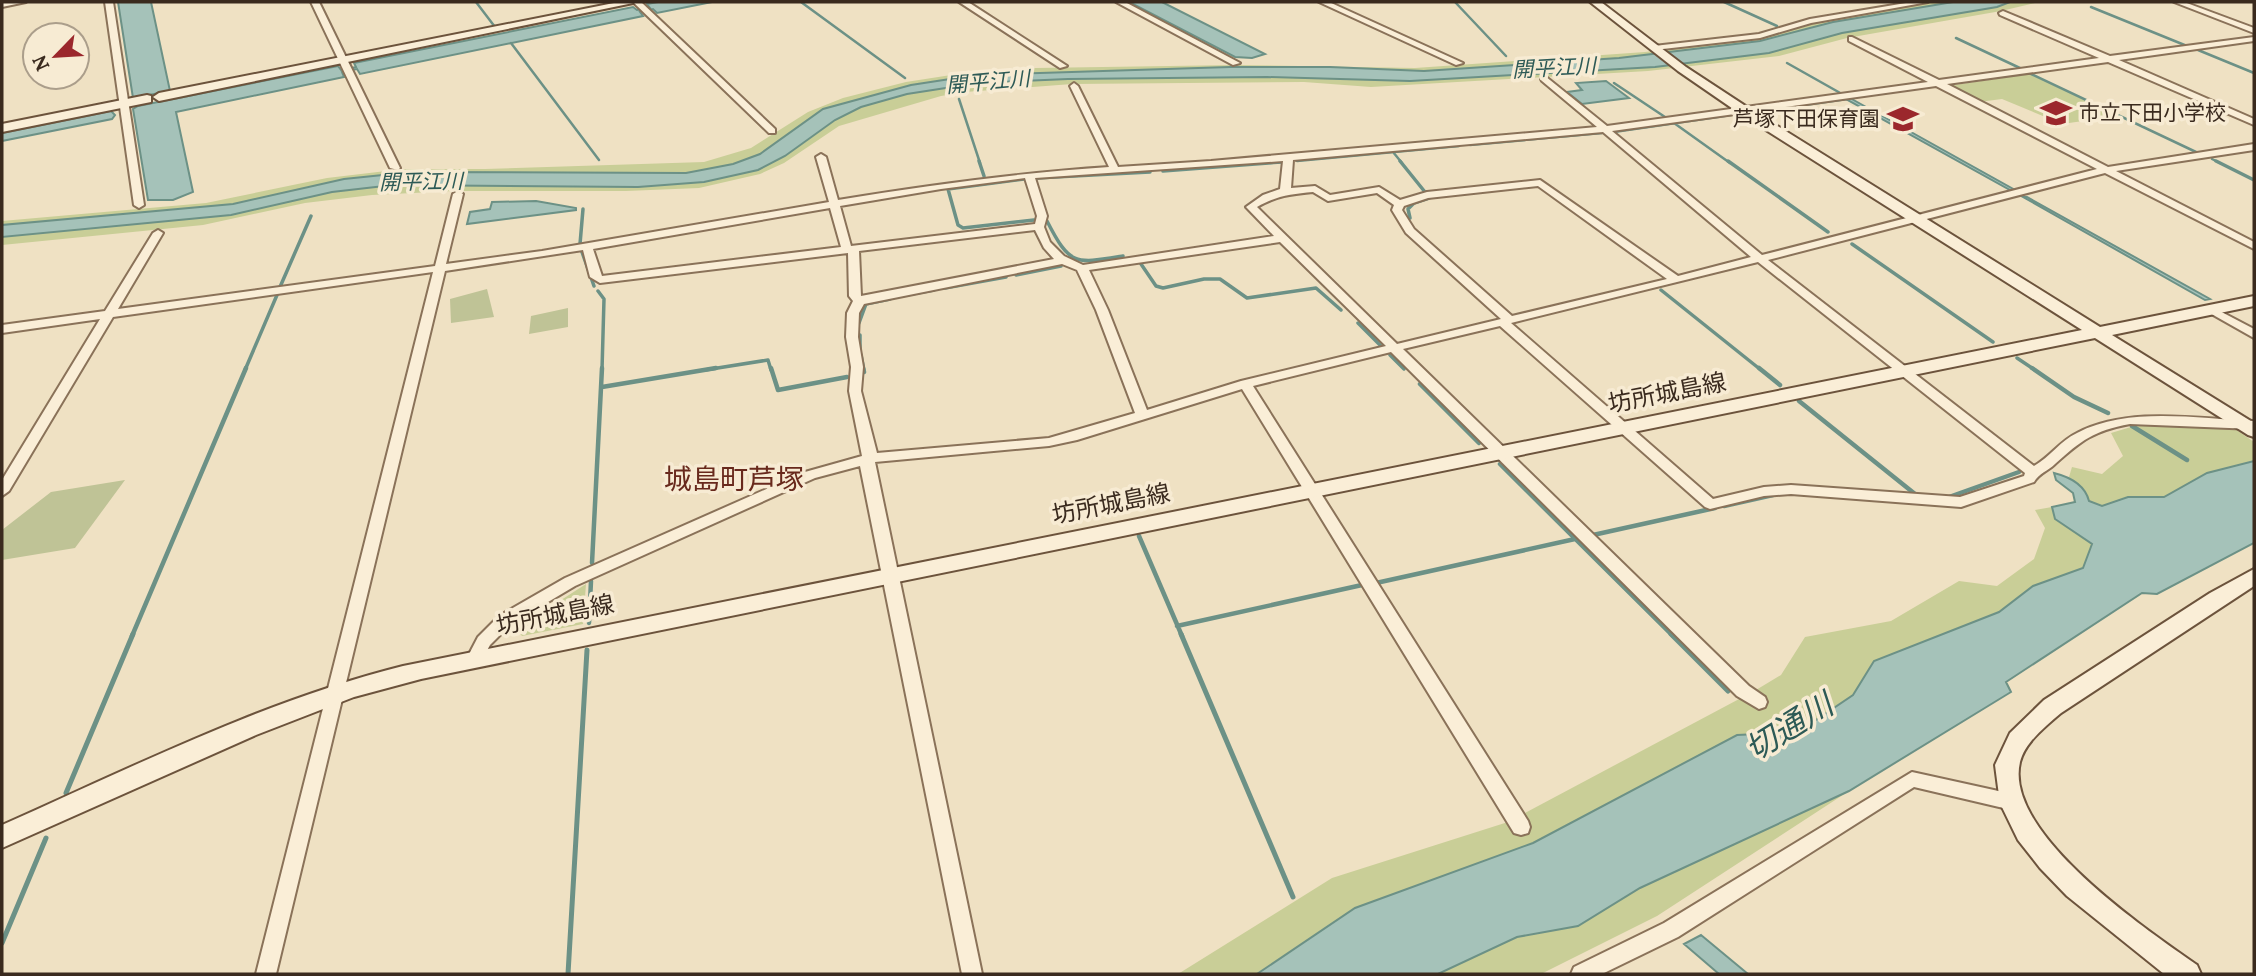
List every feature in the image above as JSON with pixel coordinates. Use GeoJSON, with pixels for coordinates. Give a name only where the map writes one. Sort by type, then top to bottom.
{"type":"FeatureCollection","features":[{"type":"Feature","properties":{"kind":"street"},"geometry":{"type":"LineString","coordinates":[[2,5],[22,2]]}},
{"type":"Feature","properties":{"kind":"street"},"geometry":{"type":"LineString","coordinates":[[109,2],[139,205]]}},
{"type":"Feature","properties":{"kind":"street"},"geometry":{"type":"LineString","coordinates":[[315,2],[395,168]]}},
{"type":"Feature","properties":{"kind":"street"},"geometry":{"type":"LineString","coordinates":[[963,2],[1063,66]]}},
{"type":"Feature","properties":{"kind":"street"},"geometry":{"type":"LineString","coordinates":[[1121,2],[1236,64]]}},
{"type":"Feature","properties":{"kind":"street"},"geometry":{"type":"LineString","coordinates":[[1323,2],[1459,63]]}},
{"type":"Feature","properties":{"kind":"street"},"geometry":{"type":"LineString","coordinates":[[1595,2],[1680,68],[1743,110],[2250,426]]}},
{"type":"Feature","properties":{"kind":"street"},"geometry":{"type":"LineString","coordinates":[[1875,2],[1891,7]]}},
{"type":"Feature","properties":{"kind":"street"},"geometry":{"type":"LineString","coordinates":[[1655,49],[1760,36],[1810,22],[1924,2]]}},
{"type":"Feature","properties":{"kind":"street"},"geometry":{"type":"LineString","coordinates":[[2178,2],[2254,31]]}},
{"type":"Feature","properties":{"kind":"street"},"geometry":{"type":"LineString","coordinates":[[2,128],[153,98],[348,67],[636,3],[772,131]]}},
{"type":"Feature","properties":{"kind":"street"},"geometry":{"type":"LineString","coordinates":[[2003,13],[2254,122]]}},
{"type":"Feature","properties":{"kind":"street"},"geometry":{"type":"LineString","coordinates":[[1852,39],[2254,246]]}},
{"type":"Feature","properties":{"kind":"street"},"geometry":{"type":"LineString","coordinates":[[2,329],[438,269],[941,186],[1029,175],[1287,158],[1604,130],[2254,39]]}},
{"type":"Feature","properties":{"kind":"street"},"geometry":{"type":"LineString","coordinates":[[1545,79],[1760,259],[2033,472]]}},
{"type":"Feature","properties":{"kind":"street"},"geometry":{"type":"LineString","coordinates":[[1073,86],[1115,170]]}},
{"type":"Feature","properties":{"kind":"street"},"geometry":{"type":"LineString","coordinates":[[475,658],[484,641],[505,620],[570,582],[810,475],[869,458],[1049,442],[1094,432],[1245,384],[1676,280],[2106,170],[2254,148]]}},
{"type":"Feature","properties":{"kind":"street"},"geometry":{"type":"LineString","coordinates":[[821,157],[850,249],[855,296],[859,302]]}},
{"type":"Feature","properties":{"kind":"street"},"geometry":{"type":"LineString","coordinates":[[1285,191],[1289,163],[1287,158]]}},
{"type":"Feature","properties":{"kind":"street"},"geometry":{"type":"LineString","coordinates":[[1029,175],[1042,216],[1039,227],[1046,243],[1060,261]]}},
{"type":"Feature","properties":{"kind":"street"},"geometry":{"type":"LineString","coordinates":[[1399,204],[1427,195],[1540,183],[1676,280]]}},
{"type":"Feature","properties":{"kind":"street"},"geometry":{"type":"LineString","coordinates":[[1399,204],[1379,190],[1328,198],[1315,189],[1285,191],[1267,197],[1251,207],[1743,691],[1759,702]]}},
{"type":"Feature","properties":{"kind":"street"},"geometry":{"type":"LineString","coordinates":[[265,974],[458,194]]}},
{"type":"Feature","properties":{"kind":"street"},"geometry":{"type":"LineString","coordinates":[[1399,204],[1397,210],[1410,231],[1623,429],[1710,504],[1776,489],[1799,488],[1818,493],[1961,502],[2029,479],[2033,472],[2045,467],[2070,443],[2115,422],[2130,419],[2250,426]]}},
{"type":"Feature","properties":{"kind":"street"},"geometry":{"type":"LineString","coordinates":[[587,246],[596,277],[600,280],[1039,227]]}},
{"type":"Feature","properties":{"kind":"street"},"geometry":{"type":"LineString","coordinates":[[2,491],[158,233]]}},
{"type":"Feature","properties":{"kind":"street"},"geometry":{"type":"LineString","coordinates":[[972,974],[867,465],[869,458],[855,391],[853,313],[859,302],[1060,261],[1082,268],[1282,238]]}},
{"type":"Feature","properties":{"kind":"street"},"geometry":{"type":"LineString","coordinates":[[1082,268],[1102,310],[1142,415]]}},
{"type":"Feature","properties":{"kind":"street","name":"坊所城島線"},"geometry":{"type":"LineString","coordinates":[[2,837],[228,735],[333,695],[400,675],[2254,301]]}},
{"type":"Feature","properties":{"kind":"street"},"geometry":{"type":"LineString","coordinates":[[2212,310],[2254,334]]}},
{"type":"Feature","properties":{"kind":"street"},"geometry":{"type":"LineString","coordinates":[[1245,384],[1521,827]]}},
{"type":"Feature","properties":{"kind":"street"},"geometry":{"type":"LineString","coordinates":[[2187,974],[2103,911],[2062,875],[2031,838],[2012,802],[2006,773],[2014,746],[2046,712],[2201,608],[2254,576]]}},
{"type":"Feature","properties":{"kind":"street"},"geometry":{"type":"LineString","coordinates":[[1581,974],[1671,930],[1912,779],[2012,802]]}},
{"type":"Feature","properties":{"kind":"green space"},"geometry":{"type":"Polygon","coordinates":[[[1934,2],[1953,2],[1833,22],[1760,41],[1619,58],[1424,71],[1230,67],[976,75],[911,85],[823,109],[760,154],[733,164],[686,173],[412,172],[344,179],[233,204],[2,225],[2,221],[206,203],[327,178],[403,169],[704,162],[751,148],[808,112],[843,98],[906,82],[964,73],[1036,68],[1236,65],[1415,68],[1645,52],[1763,37],[1818,22],[1934,2]]]}},
{"type":"Feature","properties":{"kind":"green space"},"geometry":{"type":"Polygon","coordinates":[[[2010,2],[2039,2],[1847,38],[1779,56],[1648,71],[1371,87],[1304,82],[1072,84],[965,92],[941,96],[839,126],[784,163],[760,174],[699,188],[626,191],[453,191],[372,195],[305,203],[203,225],[2,245],[2,237],[231,215],[332,192],[393,185],[704,182],[758,170],[785,156],[835,120],[861,107],[907,94],[978,83],[1068,79],[1267,77],[1410,81],[1655,67],[1769,53],[1842,33],[1996,7],[2010,2]]]}},
{"type":"Feature","properties":{"kind":"green space"},"geometry":{"type":"Polygon","coordinates":[[[2030,74],[2118,116],[2062,124],[2002,99],[1979,102],[1947,86],[2030,74]]]}},
{"type":"Feature","properties":{"kind":"green space"},"geometry":{"type":"Polygon","coordinates":[[[487,289],[494,317],[451,323],[450,299],[487,289]]]}},
{"type":"Feature","properties":{"kind":"green space"},"geometry":{"type":"Polygon","coordinates":[[[568,308],[568,327],[529,334],[531,316],[568,308]]]}},
{"type":"Feature","properties":{"kind":"green space"},"geometry":{"type":"Polygon","coordinates":[[[2141,424],[2235,429],[2254,442],[2254,461],[2207,473],[2164,497],[2128,497],[2102,506],[2089,501],[2069,477],[2072,467],[2102,474],[2123,456],[2111,433],[2141,424]]]}},
{"type":"Feature","properties":{"kind":"green space"},"geometry":{"type":"Polygon","coordinates":[[[125,480],[75,548],[2,560],[2,530],[51,492],[125,480]]]}},
{"type":"Feature","properties":{"kind":"green space"},"geometry":{"type":"Polygon","coordinates":[[[2052,507],[2055,519],[2092,544],[2083,568],[2033,586],[1999,612],[1874,661],[1853,695],[1798,732],[1737,735],[1533,843],[1355,908],[1257,974],[1178,974],[1332,878],[1508,822],[1756,690],[1781,675],[1805,637],[1891,621],[1959,581],[1997,586],[2034,559],[2045,528],[2035,510],[2052,507]]]}},
{"type":"Feature","properties":{"kind":"green space"},"geometry":{"type":"Polygon","coordinates":[[[586,584],[583,624],[522,636],[516,629],[586,584]]]}},
{"type":"Feature","properties":{"kind":"green space"},"geometry":{"type":"Polygon","coordinates":[[[1849,791],[1657,916],[1541,974],[1438,974],[1517,937],[1578,926],[1640,888],[1849,791]]]}},
{"type":"Feature","properties":{"kind":"water"},"geometry":{"type":"Polygon","coordinates":[[[118,2],[151,2],[170,91],[133,98],[118,2]]]}},
{"type":"Feature","properties":{"kind":"water"},"geometry":{"type":"Polygon","coordinates":[[[712,2],[657,13],[653,9],[640,12],[643,16],[360,74],[357,69],[342,72],[344,77],[176,112],[193,192],[173,200],[148,200],[133,109],[138,106],[338,66],[341,70],[356,67],[354,63],[633,7],[637,10],[650,8],[647,4],[712,2]]]}},
{"type":"Feature","properties":{"kind":"water"},"geometry":{"type":"Polygon","coordinates":[[[1129,2],[1162,2],[1265,54],[1252,58],[1235,57],[1129,2]]]}},
{"type":"Feature","properties":{"kind":"water","name":"開平江川"},"geometry":{"type":"Polygon","coordinates":[[[1953,2],[2010,2],[1997,7],[1842,33],[1769,53],[1655,67],[1410,81],[1267,77],[1068,79],[978,83],[907,94],[861,107],[835,120],[785,156],[758,170],[704,182],[638,187],[393,185],[332,192],[231,215],[2,237],[2,225],[233,204],[344,179],[412,172],[686,173],[733,164],[760,154],[823,109],[911,85],[976,75],[1230,67],[1424,71],[1619,58],[1760,41],[1833,22],[1953,2]]]}},
{"type":"Feature","properties":{"kind":"water"},"geometry":{"type":"Polygon","coordinates":[[[1606,81],[1629,98],[1582,104],[1567,92],[1582,90],[1576,83],[1606,81]]]}},
{"type":"Feature","properties":{"kind":"water"},"geometry":{"type":"Polygon","coordinates":[[[1850,98],[2015,190],[2010,190],[1846,99],[1850,98]]]}},
{"type":"Feature","properties":{"kind":"water"},"geometry":{"type":"Polygon","coordinates":[[[111,111],[115,115],[112,119],[2,141],[2,133],[111,111]]]}},
{"type":"Feature","properties":{"kind":"water"},"geometry":{"type":"Polygon","coordinates":[[[2023,197],[2027,197],[2210,299],[2205,300],[2023,197]]]}},
{"type":"Feature","properties":{"kind":"water"},"geometry":{"type":"Polygon","coordinates":[[[536,201],[576,210],[467,224],[470,212],[490,209],[492,202],[536,201]]]}},
{"type":"Feature","properties":{"kind":"water"},"geometry":{"type":"Polygon","coordinates":[[[2254,461],[2254,543],[2157,594],[2142,593],[2006,682],[2011,692],[1849,791],[1640,888],[1578,926],[1517,937],[1438,974],[1257,974],[1355,908],[1533,843],[1737,735],[1798,732],[1853,695],[1874,661],[1999,612],[2033,586],[2083,568],[2092,544],[2055,519],[2052,507],[2075,502],[2073,493],[2056,480],[2054,473],[2076,482],[2089,501],[2102,506],[2128,497],[2164,497],[2207,473],[2254,461]]]}},
{"type":"Feature","properties":{"kind":"water"},"geometry":{"type":"Polygon","coordinates":[[[1701,935],[1748,974],[1719,974],[1684,944],[1701,935]]]}},
{"type":"Feature","properties":{"kind":"waterway"},"geometry":{"type":"LineString","coordinates":[[2,3],[10,2]]}},
{"type":"Feature","properties":{"kind":"waterway"},"geometry":{"type":"LineString","coordinates":[[476,2],[495,27]]}},
{"type":"Feature","properties":{"kind":"waterway"},"geometry":{"type":"LineString","coordinates":[[801,2],[905,78]]}},
{"type":"Feature","properties":{"kind":"waterway","name":"開平江川"},"geometry":{"type":"LineString","coordinates":[[1455,2],[1506,56]]}},
{"type":"Feature","properties":{"kind":"waterway"},"geometry":{"type":"LineString","coordinates":[[1724,2],[1777,26]]}},
{"type":"Feature","properties":{"kind":"waterway"},"geometry":{"type":"LineString","coordinates":[[2091,7],[2187,46]]}},
{"type":"Feature","properties":{"kind":"waterway"},"geometry":{"type":"LineString","coordinates":[[1956,38],[2022,69]]}},
{"type":"Feature","properties":{"kind":"waterway"},"geometry":{"type":"LineString","coordinates":[[511,43],[599,160]]}},
{"type":"Feature","properties":{"kind":"waterway"},"geometry":{"type":"LineString","coordinates":[[2198,50],[2254,73]]}},
{"type":"Feature","properties":{"kind":"waterway"},"geometry":{"type":"LineString","coordinates":[[1787,63],[1842,94]]}},
{"type":"Feature","properties":{"kind":"waterway"},"geometry":{"type":"LineString","coordinates":[[2029,73],[2196,152]]}},
{"type":"Feature","properties":{"kind":"waterway"},"geometry":{"type":"LineString","coordinates":[[1614,83],[1665,117]]}},
{"type":"Feature","properties":{"kind":"waterway","name":"開平江川"},"geometry":{"type":"LineString","coordinates":[[959,99],[980,163]]}},
{"type":"Feature","properties":{"kind":"waterway"},"geometry":{"type":"LineString","coordinates":[[1756,112],[1847,99]]}},
{"type":"Feature","properties":{"kind":"waterway"},"geometry":{"type":"LineString","coordinates":[[1674,123],[1738,114]]}},
{"type":"Feature","properties":{"kind":"waterway"},"geometry":{"type":"LineString","coordinates":[[1614,132],[1674,123]]}},
{"type":"Feature","properties":{"kind":"waterway"},"geometry":{"type":"LineString","coordinates":[[1674,123],[1730,163]]}},
{"type":"Feature","properties":{"kind":"waterway"},"geometry":{"type":"LineString","coordinates":[[1470,145],[1602,133]]}},
{"type":"Feature","properties":{"kind":"waterway"},"geometry":{"type":"LineString","coordinates":[[1393,152],[1459,146]]}},
{"type":"Feature","properties":{"kind":"waterway"},"geometry":{"type":"LineString","coordinates":[[1297,161],[1393,152]]}},
{"type":"Feature","properties":{"kind":"waterway"},"geometry":{"type":"LineString","coordinates":[[1393,152],[1402,163]]}},
{"type":"Feature","properties":{"kind":"waterway"},"geometry":{"type":"LineString","coordinates":[[2212,159],[2254,180]]}},
{"type":"Feature","properties":{"kind":"waterway"},"geometry":{"type":"LineString","coordinates":[[979,161],[984,176]]}},
{"type":"Feature","properties":{"kind":"waterway"},"geometry":{"type":"LineString","coordinates":[[1400,161],[1425,192]]}},
{"type":"Feature","properties":{"kind":"waterway"},"geometry":{"type":"LineString","coordinates":[[1728,161],[1828,232]]}},
{"type":"Feature","properties":{"kind":"waterway"},"geometry":{"type":"LineString","coordinates":[[1163,171],[1281,162],[1271,163]]}},
{"type":"Feature","properties":{"kind":"waterway"},"geometry":{"type":"LineString","coordinates":[[1036,178],[1150,172]]}},
{"type":"Feature","properties":{"kind":"waterway"},"geometry":{"type":"LineString","coordinates":[[1024,179],[948,189],[958,225],[963,228],[1034,220]]}},
{"type":"Feature","properties":{"kind":"waterway"},"geometry":{"type":"LineString","coordinates":[[1410,218],[1408,209],[1414,203],[1429,198]]}},
{"type":"Feature","properties":{"kind":"waterway"},"geometry":{"type":"LineString","coordinates":[[580,244],[583,209]]}},
{"type":"Feature","properties":{"kind":"waterway"},"geometry":{"type":"LineString","coordinates":[[280,287],[311,216]]}},
{"type":"Feature","properties":{"kind":"waterway"},"geometry":{"type":"LineString","coordinates":[[1047,221],[1062,247],[1076,258],[1094,260],[1123,256]]}},
{"type":"Feature","properties":{"kind":"waterway"},"geometry":{"type":"LineString","coordinates":[[1852,244],[1993,342]]}},
{"type":"Feature","properties":{"kind":"waterway"},"geometry":{"type":"LineString","coordinates":[[582,252],[594,286]]}},
{"type":"Feature","properties":{"kind":"waterway"},"geometry":{"type":"LineString","coordinates":[[1141,264],[1156,286],[1163,288],[1204,279],[1220,279],[1247,298],[1316,288],[1341,310]]}},
{"type":"Feature","properties":{"kind":"waterway"},"geometry":{"type":"LineString","coordinates":[[1016,275],[1061,266]]}},
{"type":"Feature","properties":{"kind":"waterway"},"geometry":{"type":"LineString","coordinates":[[945,288],[1006,277]]}},
{"type":"Feature","properties":{"kind":"waterway"},"geometry":{"type":"LineString","coordinates":[[906,295],[934,290]]}},
{"type":"Feature","properties":{"kind":"waterway"},"geometry":{"type":"LineString","coordinates":[[1661,290],[1761,370]]}},
{"type":"Feature","properties":{"kind":"waterway"},"geometry":{"type":"LineString","coordinates":[[598,291],[604,299],[602,370]]}},
{"type":"Feature","properties":{"kind":"waterway"},"geometry":{"type":"LineString","coordinates":[[245,370],[277,295]]}},
{"type":"Feature","properties":{"kind":"waterway"},"geometry":{"type":"LineString","coordinates":[[859,323],[866,304],[890,299]]}},
{"type":"Feature","properties":{"kind":"waterway"},"geometry":{"type":"LineString","coordinates":[[1358,323],[1381,346]]}},
{"type":"Feature","properties":{"kind":"waterway"},"geometry":{"type":"LineString","coordinates":[[860,335],[860,348]]}},
{"type":"Feature","properties":{"kind":"waterway"},"geometry":{"type":"LineString","coordinates":[[861,355],[864,370]]}},
{"type":"Feature","properties":{"kind":"waterway"},"geometry":{"type":"LineString","coordinates":[[1390,355],[1404,369]]}},
{"type":"Feature","properties":{"kind":"waterway"},"geometry":{"type":"LineString","coordinates":[[2017,358],[2032,368]]}},
{"type":"Feature","properties":{"kind":"waterway"},"geometry":{"type":"LineString","coordinates":[[705,370],[768,360],[771,370]]}},
{"type":"Feature","properties":{"kind":"waterway"},"geometry":{"type":"LineString","coordinates":[[132,636],[246,368]]}},
{"type":"Feature","properties":{"kind":"waterway"},"geometry":{"type":"LineString","coordinates":[[592,563],[602,368]]}},
{"type":"Feature","properties":{"kind":"waterway"},"geometry":{"type":"LineString","coordinates":[[602,387],[716,368]]}},
{"type":"Feature","properties":{"kind":"waterway"},"geometry":{"type":"LineString","coordinates":[[771,368],[778,390],[847,377]]}},
{"type":"Feature","properties":{"kind":"waterway"},"geometry":{"type":"LineString","coordinates":[[863,368],[864,372]]}},
{"type":"Feature","properties":{"kind":"waterway"},"geometry":{"type":"LineString","coordinates":[[1759,368],[1780,385]]}},
{"type":"Feature","properties":{"kind":"waterway"},"geometry":{"type":"LineString","coordinates":[[2032,368],[2074,397],[2108,413]]}},
{"type":"Feature","properties":{"kind":"waterway"},"geometry":{"type":"LineString","coordinates":[[1420,384],[1479,443]]}},
{"type":"Feature","properties":{"kind":"waterway"},"geometry":{"type":"LineString","coordinates":[[1799,401],[1915,494]]}},
{"type":"Feature","properties":{"kind":"waterway"},"geometry":{"type":"LineString","coordinates":[[2132,426],[2187,460]]}},
{"type":"Feature","properties":{"kind":"waterway"},"geometry":{"type":"LineString","coordinates":[[1500,464],[1673,636]]}},
{"type":"Feature","properties":{"kind":"waterway"},"geometry":{"type":"LineString","coordinates":[[1949,497],[2019,472]]}},
{"type":"Feature","properties":{"kind":"waterway"},"geometry":{"type":"LineString","coordinates":[[1724,506],[1773,495]]}},
{"type":"Feature","properties":{"kind":"waterway"},"geometry":{"type":"LineString","coordinates":[[1593,535],[1715,508]]}},
{"type":"Feature","properties":{"kind":"waterway"},"geometry":{"type":"LineString","coordinates":[[1139,536],[1178,626]]}},
{"type":"Feature","properties":{"kind":"waterway"},"geometry":{"type":"LineString","coordinates":[[1376,583],[1575,539]]}},
{"type":"Feature","properties":{"kind":"waterway"},"geometry":{"type":"LineString","coordinates":[[589,623],[591,581]]}},
{"type":"Feature","properties":{"kind":"waterway"},"geometry":{"type":"LineString","coordinates":[[1178,626],[1362,585]]}},
{"type":"Feature","properties":{"kind":"waterway"},"geometry":{"type":"LineString","coordinates":[[1178,626],[1182,636]]}},
{"type":"Feature","properties":{"kind":"waterway"},"geometry":{"type":"LineString","coordinates":[[66,793],[133,634]]}},
{"type":"Feature","properties":{"kind":"waterway"},"geometry":{"type":"LineString","coordinates":[[1181,634],[1293,897]]}},
{"type":"Feature","properties":{"kind":"waterway"},"geometry":{"type":"LineString","coordinates":[[1673,636],[1728,691]]}},
{"type":"Feature","properties":{"kind":"waterway"},"geometry":{"type":"LineString","coordinates":[[568,974],[587,650]]}},
{"type":"Feature","properties":{"kind":"waterway","name":"切通川"},"geometry":{"type":"LineString","coordinates":[[1773,727],[1783,735]]}},
{"type":"Feature","properties":{"kind":"waterway"},"geometry":{"type":"LineString","coordinates":[[2,943],[46,838]]}},
{"type":"Feature","properties":{"kind":"place","name":"市立下田小学校"},"geometry":{"type":"Point","coordinates":[2056,113]}},
{"type":"Feature","properties":{"kind":"place","name":"芦塚下田保育園"},"geometry":{"type":"Point","coordinates":[1903,119]}},
{"type":"Feature","properties":{"kind":"district","name":"城島町芦塚"},"geometry":{"type":"Point","coordinates":[734,479]}}]}
